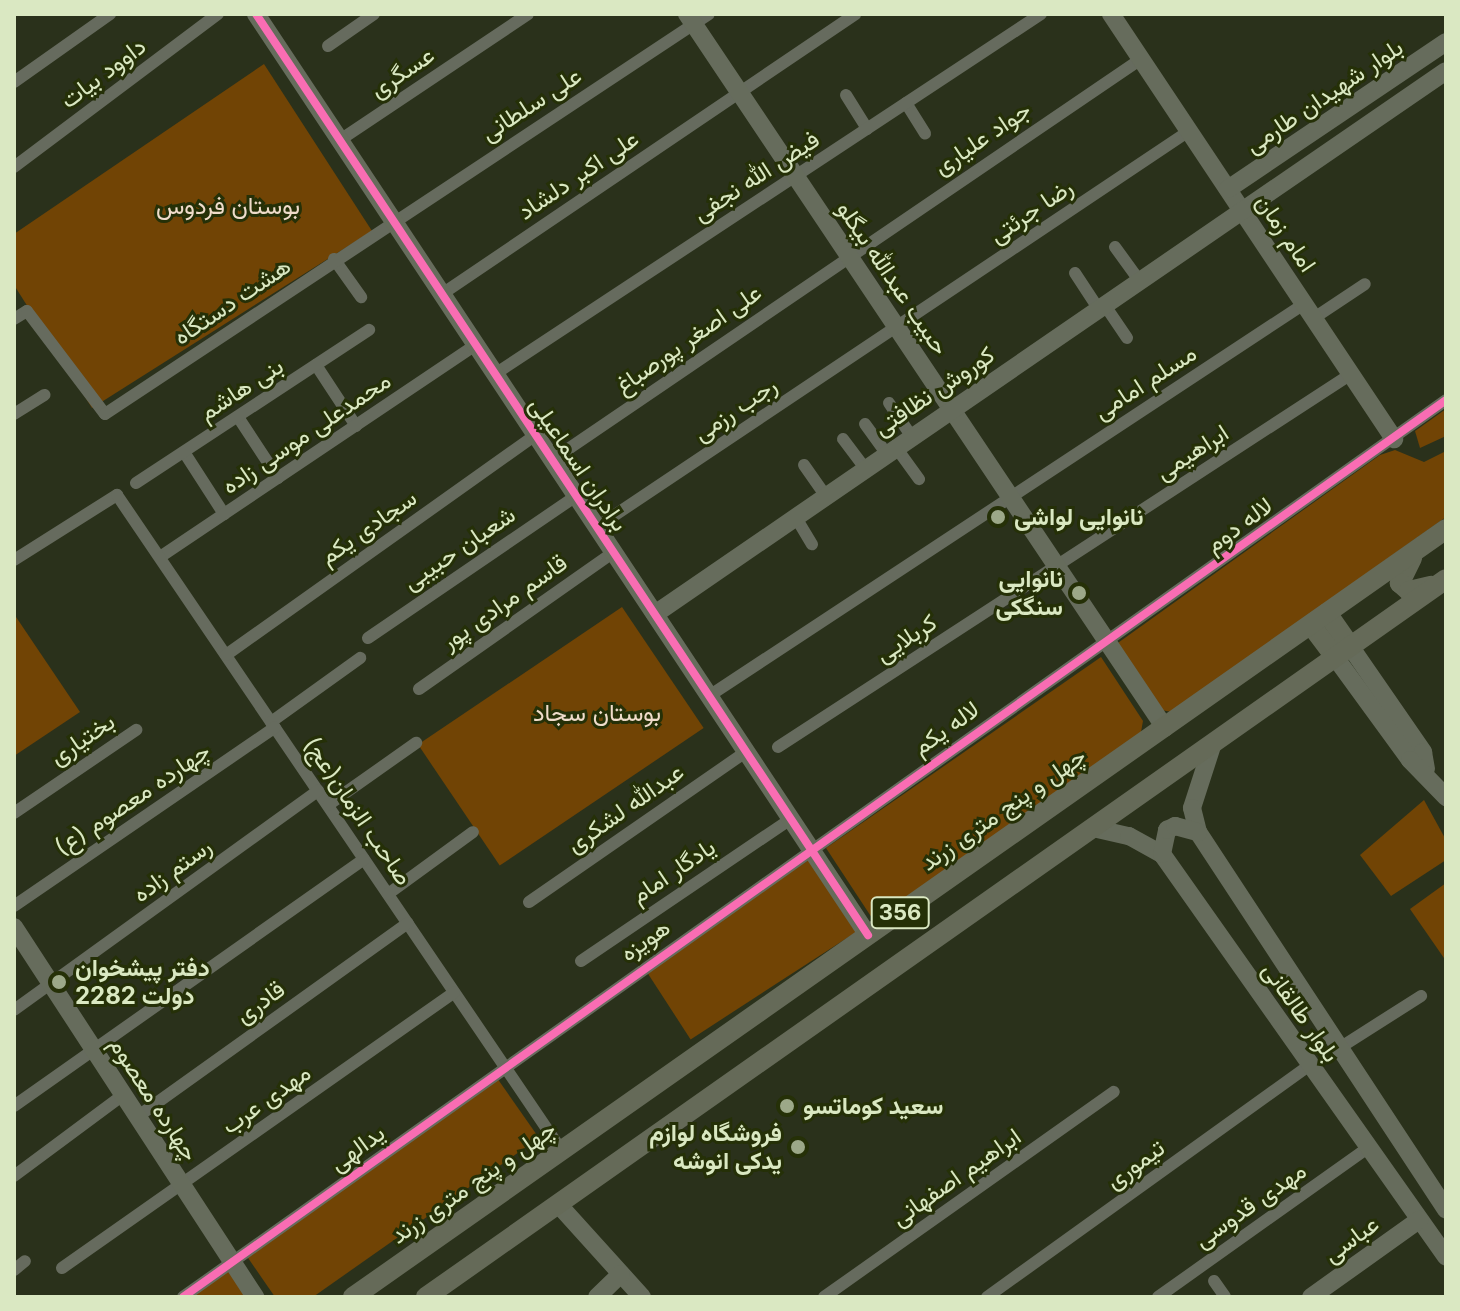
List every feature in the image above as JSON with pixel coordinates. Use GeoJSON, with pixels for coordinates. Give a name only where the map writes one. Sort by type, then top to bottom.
{"type":"FeatureCollection","features":[{"type":"Feature","properties":{"kind":"main road","name":"چهل و پنج متری زرند"},"geometry":{"type":"LineString","coordinates":[[353,1297],[1446,529]]}},
{"type":"Feature","properties":{"kind":"main road"},"geometry":{"type":"LineString","coordinates":[[1426,543],[1404,568],[1400,583],[1417,592],[1443,581]]}},
{"type":"Feature","properties":{"kind":"main road","name":"356"},"geometry":{"type":"LineString","coordinates":[[426,1297],[1443,581]]}},
{"type":"Feature","properties":{"kind":"main road"},"geometry":{"type":"LineString","coordinates":[[1319,619],[1343,652]]}},
{"type":"Feature","properties":{"kind":"street"},"geometry":{"type":"LineString","coordinates":[[14,82],[110,14]]}},
{"type":"Feature","properties":{"kind":"street","name":"داوود بیات"},"geometry":{"type":"LineString","coordinates":[[14,167],[218,14]]}},
{"type":"Feature","properties":{"kind":"street","name":"برادران اسماعیلی"},"geometry":{"type":"LineString","coordinates":[[256,14],[868,935]]}},
{"type":"Feature","properties":{"kind":"street"},"geometry":{"type":"LineString","coordinates":[[328,46],[374,14]]}},
{"type":"Feature","properties":{"kind":"street","name":"عسگری"},"geometry":{"type":"LineString","coordinates":[[340,140],[528,14]]}},
{"type":"Feature","properties":{"kind":"street","name":"علی اکبر دلشاد"},"geometry":{"type":"LineString","coordinates":[[442,294],[855,14]]}},
{"type":"Feature","properties":{"kind":"street","name":"فیض الله نجفی"},"geometry":{"type":"LineString","coordinates":[[495,374],[1041,14]]}},
{"type":"Feature","properties":{"kind":"street","name":"امام زمان"},"geometry":{"type":"LineString","coordinates":[[1111,14],[1394,439]]}},
{"type":"Feature","properties":{"kind":"street","name":"حبیب عبدالله بیگلو"},"geometry":{"type":"LineString","coordinates":[[696,17],[739,92],[1165,728]]}},
{"type":"Feature","properties":{"kind":"street","name":"علی سلطانی"},"geometry":{"type":"LineString","coordinates":[[393,220],[696,17]]}},
{"type":"Feature","properties":{"kind":"street","name":"بلوار شهیدان طارمی"},"geometry":{"type":"LineString","coordinates":[[1228,189],[1446,42]]}},
{"type":"Feature","properties":{"kind":"street","name":"جواد علیاری"},"geometry":{"type":"LineString","coordinates":[[848,254],[1141,59]]}},
{"type":"Feature","properties":{"kind":"street","name":"بلوار شهیدان طارمی"},"geometry":{"type":"LineString","coordinates":[[1242,210],[1446,71]]}},
{"type":"Feature","properties":{"kind":"street"},"geometry":{"type":"LineString","coordinates":[[846,95],[867,129]]}},
{"type":"Feature","properties":{"kind":"street"},"geometry":{"type":"LineString","coordinates":[[906,103],[925,133]]}},
{"type":"Feature","properties":{"kind":"street","name":"رضا جرئتی"},"geometry":{"type":"LineString","coordinates":[[897,327],[1189,131]]}},
{"type":"Feature","properties":{"kind":"street","name":"کوروش نظافتی"},"geometry":{"type":"LineString","coordinates":[[655,614],[1242,210]]}},
{"type":"Feature","properties":{"kind":"street","name":"هشت دستگاه"},"geometry":{"type":"LineString","coordinates":[[14,319],[27,311],[97,410],[105,414],[393,220]]}},
{"type":"Feature","properties":{"kind":"street"},"geometry":{"type":"LineString","coordinates":[[1115,247],[1139,280]]}},
{"type":"Feature","properties":{"kind":"street","name":"علی اصغر پورصباغ"},"geometry":{"type":"LineString","coordinates":[[552,460],[848,254]]}},
{"type":"Feature","properties":{"kind":"street"},"geometry":{"type":"LineString","coordinates":[[334,259],[361,297]]}},
{"type":"Feature","properties":{"kind":"street"},"geometry":{"type":"LineString","coordinates":[[1075,273],[1127,338]]}},
{"type":"Feature","properties":{"kind":"street","name":"مسلم امامی"},"geometry":{"type":"LineString","coordinates":[[1011,496],[1309,311],[1365,284]]}},
{"type":"Feature","properties":{"kind":"street","name":"رجب رزمی"},"geometry":{"type":"LineString","coordinates":[[597,527],[897,327]]}},
{"type":"Feature","properties":{"kind":"street","name":"بنی هاشم"},"geometry":{"type":"LineString","coordinates":[[136,483],[369,330]]}},
{"type":"Feature","properties":{"kind":"street","name":"محمدعلی موسی زاده"},"geometry":{"type":"LineString","coordinates":[[160,557],[476,345]]}},
{"type":"Feature","properties":{"kind":"street"},"geometry":{"type":"LineString","coordinates":[[316,365],[356,426]]}},
{"type":"Feature","properties":{"kind":"street","name":"ابراهیمی"},"geometry":{"type":"LineString","coordinates":[[1057,566],[1351,374]]}},
{"type":"Feature","properties":{"kind":"street"},"geometry":{"type":"LineString","coordinates":[[14,414],[44,395]]}},
{"type":"Feature","properties":{"kind":"street","name":"لاله دوم"},"geometry":{"type":"LineString","coordinates":[[1103,639],[1446,400]]}},
{"type":"Feature","properties":{"kind":"street"},"geometry":{"type":"LineString","coordinates":[[889,403],[897,445],[919,479]]}},
{"type":"Feature","properties":{"kind":"street"},"geometry":{"type":"LineString","coordinates":[[238,417],[278,478]]}},
{"type":"Feature","properties":{"kind":"street"},"geometry":{"type":"LineString","coordinates":[[865,424],[897,445]]}},
{"type":"Feature","properties":{"kind":"street","name":"سجادی یکم"},"geometry":{"type":"LineString","coordinates":[[226,655],[536,435]]}},
{"type":"Feature","properties":{"kind":"street"},"geometry":{"type":"LineString","coordinates":[[843,439],[865,468]]}},
{"type":"Feature","properties":{"kind":"street"},"geometry":{"type":"LineString","coordinates":[[184,452],[224,514]]}},
{"type":"Feature","properties":{"kind":"street"},"geometry":{"type":"LineString","coordinates":[[804,465],[825,495]]}},
{"type":"Feature","properties":{"kind":"street","name":"صاحب الزمان(عج)"},"geometry":{"type":"LineString","coordinates":[[14,560],[117,495],[562,1151]]}},
{"type":"Feature","properties":{"kind":"street","name":"شعبان حبیبی"},"geometry":{"type":"LineString","coordinates":[[368,638],[576,496]]}},
{"type":"Feature","properties":{"kind":"street"},"geometry":{"type":"LineString","coordinates":[[709,696],[1011,496]]}},
{"type":"Feature","properties":{"kind":"street"},"geometry":{"type":"LineString","coordinates":[[795,516],[812,544]]}},
{"type":"Feature","properties":{"kind":"street","name":"قاسم مرادی پور"},"geometry":{"type":"LineString","coordinates":[[419,689],[614,552]]}},
{"type":"Feature","properties":{"kind":"street","name":"کربلایی"},"geometry":{"type":"LineString","coordinates":[[778,747],[1057,566]]}},
{"type":"Feature","properties":{"kind":"street","name":"لاله یکم"},"geometry":{"type":"LineString","coordinates":[[810,848],[1103,639]]}},
{"type":"Feature","properties":{"kind":"street"},"geometry":{"type":"LineString","coordinates":[[1343,652],[1410,760],[1426,769],[1446,797]]}},
{"type":"Feature","properties":{"kind":"street","name":"چهارده معصوم (ع)"},"geometry":{"type":"LineString","coordinates":[[14,906],[273,725],[360,658]]}},
{"type":"Feature","properties":{"kind":"street","name":"بختیاری"},"geometry":{"type":"LineString","coordinates":[[14,813],[136,730]]}},
{"type":"Feature","properties":{"kind":"street"},"geometry":{"type":"LineString","coordinates":[[328,805],[416,743]]}},
{"type":"Feature","properties":{"kind":"street"},"geometry":{"type":"LineString","coordinates":[[1162,854],[1167,830],[1175,826],[1198,832],[1192,808],[1212,746]]}},
{"type":"Feature","properties":{"kind":"street","name":"عبدالله لشکری"},"geometry":{"type":"LineString","coordinates":[[529,902],[746,752]]}},
{"type":"Feature","properties":{"kind":"street","name":"رستم زاده"},"geometry":{"type":"LineString","coordinates":[[14,1010],[318,791]]}},
{"type":"Feature","properties":{"kind":"street","name":"یادگار امام"},"geometry":{"type":"LineString","coordinates":[[581,961],[791,819]]}},
{"type":"Feature","properties":{"kind":"street","name":"بلوار طالقانی"},"geometry":{"type":"LineString","coordinates":[[1093,828],[1129,836],[1162,854],[1446,1257]]}},
{"type":"Feature","properties":{"kind":"street"},"geometry":{"type":"LineString","coordinates":[[388,894],[473,832]]}},
{"type":"Feature","properties":{"kind":"street","name":"بلوار طالقانی"},"geometry":{"type":"LineString","coordinates":[[1198,832],[1444,1202]]}},
{"type":"Feature","properties":{"kind":"street","name":"هویزه"},"geometry":{"type":"LineString","coordinates":[[504,1066],[810,848]]}},
{"type":"Feature","properties":{"kind":"street"},"geometry":{"type":"LineString","coordinates":[[14,1106],[364,859]]}},
{"type":"Feature","properties":{"kind":"street","name":"قادری"},"geometry":{"type":"LineString","coordinates":[[137,1117],[408,923]]}},
{"type":"Feature","properties":{"kind":"street","name":"چهارده معصوم"},"geometry":{"type":"LineString","coordinates":[[14,927],[255,1297]]}},
{"type":"Feature","properties":{"kind":"street","name":"مهدی عرب"},"geometry":{"type":"LineString","coordinates":[[62,1268],[454,992]]}},
{"type":"Feature","properties":{"kind":"street"},"geometry":{"type":"LineString","coordinates":[[1341,1047],[1421,996]]}},
{"type":"Feature","properties":{"kind":"street","name":"یدالهی"},"geometry":{"type":"LineString","coordinates":[[183,1297],[504,1066]]}},
{"type":"Feature","properties":{"kind":"street","name":"تیموری"},"geometry":{"type":"LineString","coordinates":[[987,1297],[1309,1066]]}},
{"type":"Feature","properties":{"kind":"street","name":"ابراهیم اصفهانی"},"geometry":{"type":"LineString","coordinates":[[824,1297],[1114,1092]]}},
{"type":"Feature","properties":{"kind":"street"},"geometry":{"type":"LineString","coordinates":[[14,1176],[123,1095]]}},
{"type":"Feature","properties":{"kind":"street","name":"مهدی قدوسی"},"geometry":{"type":"LineString","coordinates":[[1158,1297],[1368,1148]]}},
{"type":"Feature","properties":{"kind":"street"},"geometry":{"type":"LineString","coordinates":[[558,1204],[642,1297]]}},
{"type":"Feature","properties":{"kind":"street","name":"عباسی"},"geometry":{"type":"LineString","coordinates":[[1311,1297],[1419,1220]]}},
{"type":"Feature","properties":{"kind":"street"},"geometry":{"type":"LineString","coordinates":[[14,1270],[25,1261]]}},
{"type":"Feature","properties":{"kind":"street"},"geometry":{"type":"LineString","coordinates":[[597,1297],[621,1274]]}},
{"type":"Feature","properties":{"kind":"street"},"geometry":{"type":"LineString","coordinates":[[1214,1281],[1225,1297]]}},
{"type":"Feature","properties":{"kind":"green space","name":"بوستان فردوس"},"geometry":{"type":"Polygon","coordinates":[[[264,64],[372,231],[92,408],[14,285],[14,234],[264,64]]]}},
{"type":"Feature","properties":{"kind":"green space"},"geometry":{"type":"Polygon","coordinates":[[[1446,409],[1446,436],[1420,448],[1415,431],[1446,409]]]}},
{"type":"Feature","properties":{"kind":"green space"},"geometry":{"type":"Polygon","coordinates":[[[1395,450],[1424,462],[1446,451],[1446,517],[1172,712],[1161,710],[1115,645],[1380,455],[1395,450]]]}},
{"type":"Feature","properties":{"kind":"green space","name":"بوستان سجاد"},"geometry":{"type":"Polygon","coordinates":[[[622,607],[704,728],[500,866],[418,745],[622,607]]]}},
{"type":"Feature","properties":{"kind":"green space"},"geometry":{"type":"Polygon","coordinates":[[[14,614],[80,712],[14,756],[14,614]]]}},
{"type":"Feature","properties":{"kind":"green space"},"geometry":{"type":"Polygon","coordinates":[[[1101,657],[1143,721],[1141,732],[874,921],[826,848],[1101,657]]]}},
{"type":"Feature","properties":{"kind":"green space"},"geometry":{"type":"Polygon","coordinates":[[[1424,800],[1446,840],[1446,860],[1391,896],[1360,855],[1424,800]]]}},
{"type":"Feature","properties":{"kind":"green space"},"geometry":{"type":"Polygon","coordinates":[[[809,860],[856,932],[691,1039],[644,967],[809,860]]]}},
{"type":"Feature","properties":{"kind":"green space"},"geometry":{"type":"Polygon","coordinates":[[[1446,883],[1446,961],[1410,909],[1446,883]]]}},
{"type":"Feature","properties":{"kind":"green space"},"geometry":{"type":"Polygon","coordinates":[[[497,1078],[539,1138],[313,1297],[275,1297],[246,1255],[497,1078]]]}},
{"type":"Feature","properties":{"kind":"green space"},"geometry":{"type":"Polygon","coordinates":[[[229,1271],[251,1297],[189,1297],[229,1271]]]}},
{"type":"Feature","properties":{"kind":"cycle path"},"geometry":{"type":"LineString","coordinates":[[256,14],[868,935]]}},
{"type":"Feature","properties":{"kind":"cycle path"},"geometry":{"type":"LineString","coordinates":[[183,1297],[1446,400]]}},
{"type":"Feature","properties":{"kind":"place","name":"نانوایی لواشی"},"geometry":{"type":"Point","coordinates":[998,517]}},
{"type":"Feature","properties":{"kind":"place","name":"نانوایی سنگکی"},"geometry":{"type":"Point","coordinates":[1079,593]}},
{"type":"Feature","properties":{"kind":"place","name":"دفتر پیشخوان دولت 2282"},"geometry":{"type":"Point","coordinates":[59,982]}},
{"type":"Feature","properties":{"kind":"place","name":"سعید کوماتسو"},"geometry":{"type":"Point","coordinates":[787,1106]}},
{"type":"Feature","properties":{"kind":"place","name":"فروشگاه لوازم یدکی انوشه"},"geometry":{"type":"Point","coordinates":[798,1147]}}]}
